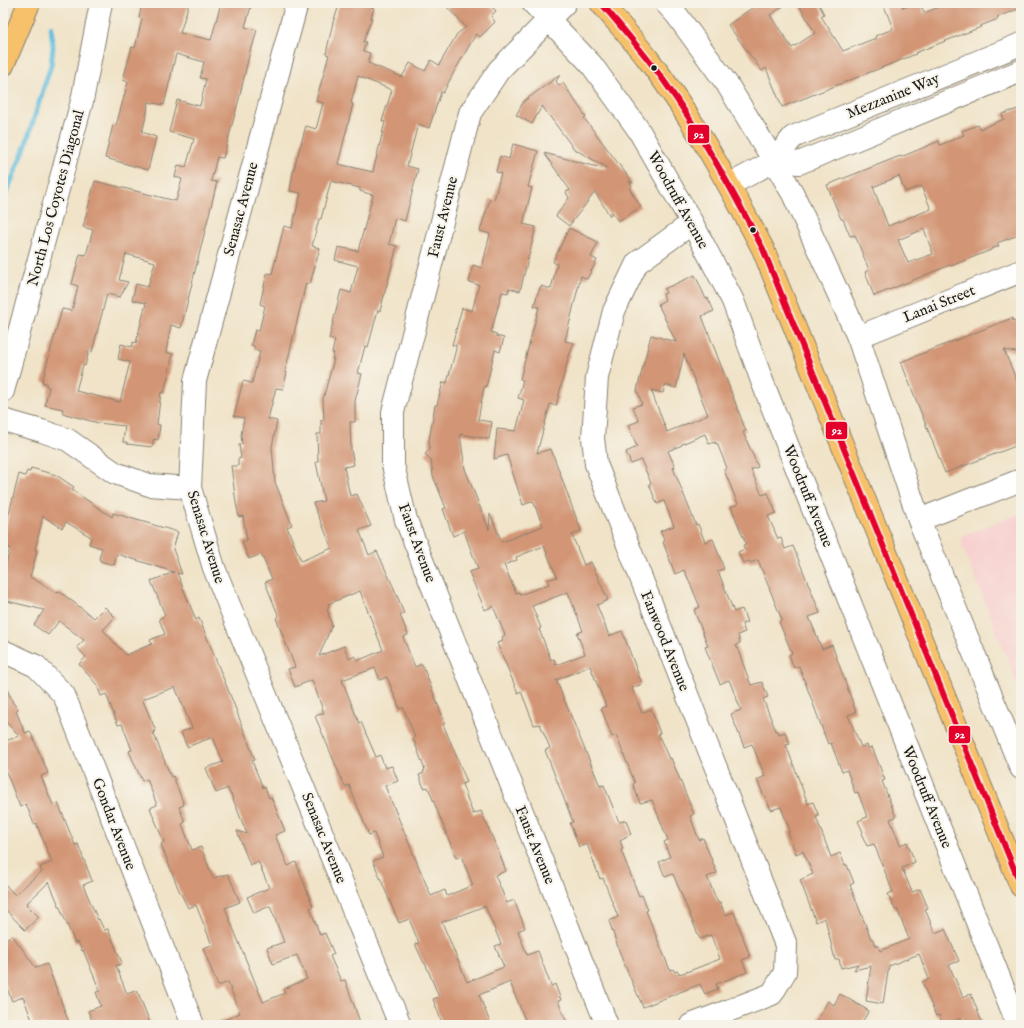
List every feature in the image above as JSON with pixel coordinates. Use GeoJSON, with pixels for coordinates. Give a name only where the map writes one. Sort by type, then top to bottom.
{"type":"FeatureCollection","features":[{"type":"Feature","properties":{"kind":"main road"},"geometry":{"type":"LineString","coordinates":[[3,65],[29,3]]}},
{"type":"Feature","properties":{"kind":"main road"},"geometry":{"type":"LineString","coordinates":[[601,3],[648,59],[668,87],[717,163],[763,250],[1021,886]]}},
{"type":"Feature","properties":{"kind":"street","name":"North Los Coyotes Diagonal"},"geometry":{"type":"LineString","coordinates":[[3,391],[82,101],[101,3]]}},
{"type":"Feature","properties":{"kind":"street","name":"Senasac Avenue"},"geometry":{"type":"LineString","coordinates":[[297,3],[194,381],[190,488],[214,568],[400,1025]]}},
{"type":"Feature","properties":{"kind":"street","name":"Woodruff Avenue"},"geometry":{"type":"LineString","coordinates":[[533,3],[591,64],[638,129],[692,223],[733,301],[762,381],[1018,1025]]}},
{"type":"Feature","properties":{"kind":"street","name":"Faust Avenue"},"geometry":{"type":"LineString","coordinates":[[565,3],[499,70],[470,113],[393,412],[393,465],[406,520],[607,1025]]}},
{"type":"Feature","properties":{"kind":"street"},"geometry":{"type":"LineString","coordinates":[[678,7],[727,84],[793,194],[858,337],[919,520],[1021,768]]}},
{"type":"Feature","properties":{"kind":"street","name":"Mezzanine Way"},"geometry":{"type":"LineString","coordinates":[[729,185],[774,161],[793,137],[1021,44]]}},
{"type":"Feature","properties":{"kind":"street","name":"Mezzanine Way"},"geometry":{"type":"LineString","coordinates":[[774,161],[799,163],[1021,72]]}},
{"type":"Feature","properties":{"kind":"street","name":"Fanwood Avenue"},"geometry":{"type":"LineString","coordinates":[[691,1025],[772,994],[785,972],[786,945],[596,464],[593,438],[596,377],[614,311],[637,263],[692,223]]}},
{"type":"Feature","properties":{"kind":"street","name":"Lanai Street"},"geometry":{"type":"LineString","coordinates":[[858,337],[1021,271]]}},
{"type":"Feature","properties":{"kind":"street"},"geometry":{"type":"LineString","coordinates":[[3,420],[68,440],[115,473],[149,485],[190,488]]}},
{"type":"Feature","properties":{"kind":"street"},"geometry":{"type":"LineString","coordinates":[[919,520],[1021,480]]}},
{"type":"Feature","properties":{"kind":"street","name":"Gondar Avenue"},"geometry":{"type":"LineString","coordinates":[[3,651],[36,666],[64,695],[193,1025]]}},
{"type":"Feature","properties":{"kind":"shaded area"},"geometry":{"type":"Polygon","coordinates":[[[1021,513],[1021,693],[962,545],[962,536],[1021,513]]]}},
{"type":"Feature","properties":{"kind":"building"},"geometry":{"type":"Polygon","coordinates":[[[142,3],[189,3],[180,33],[211,40],[221,3],[252,3],[245,27],[257,30],[252,48],[251,47],[223,158],[217,157],[211,181],[217,182],[181,328],[171,325],[166,352],[173,354],[164,393],[161,392],[157,424],[160,425],[158,440],[154,439],[152,447],[127,444],[127,442],[123,442],[125,426],[98,423],[62,413],[63,409],[45,405],[49,387],[46,386],[46,383],[42,382],[62,309],[72,311],[78,286],[72,284],[80,254],[86,255],[93,230],[83,227],[95,181],[176,201],[182,179],[175,177],[178,165],[186,167],[194,139],[169,132],[177,100],[200,106],[206,79],[200,78],[204,62],[176,54],[164,105],[148,102],[142,132],[156,137],[148,170],[105,158],[113,125],[116,126],[128,82],[123,80],[132,47],[135,48],[142,19],[139,18],[142,3]],[[126,254],[119,280],[128,282],[120,297],[107,294],[92,352],[89,351],[85,366],[83,365],[76,391],[120,402],[130,362],[118,359],[121,344],[132,347],[133,342],[136,343],[146,303],[132,300],[136,284],[148,287],[155,262],[126,254]]]}},
{"type":"Feature","properties":{"kind":"building"},"geometry":{"type":"Polygon","coordinates":[[[340,3],[373,3],[371,7],[374,8],[372,18],[363,42],[366,42],[363,51],[370,53],[368,63],[402,77],[410,63],[425,71],[431,60],[439,65],[457,34],[466,27],[443,3],[488,3],[496,11],[491,16],[495,22],[480,37],[476,34],[443,93],[441,92],[429,128],[418,124],[407,166],[418,169],[405,221],[395,218],[389,244],[397,246],[380,311],[378,310],[368,347],[365,346],[358,373],[362,374],[355,401],[355,422],[350,422],[351,450],[354,465],[344,467],[350,496],[357,494],[371,526],[359,530],[369,555],[377,551],[397,595],[404,614],[400,615],[408,635],[403,637],[415,667],[422,664],[445,723],[443,724],[467,782],[462,784],[473,814],[481,811],[506,871],[495,875],[507,903],[514,900],[525,928],[518,931],[527,955],[538,951],[551,986],[555,984],[561,1000],[558,1001],[568,1025],[527,1025],[510,982],[479,995],[491,1025],[443,1025],[433,999],[439,997],[425,963],[415,944],[419,943],[409,919],[399,923],[373,861],[383,857],[374,833],[369,835],[349,785],[345,787],[315,716],[324,713],[312,680],[295,687],[288,669],[295,667],[276,618],[279,617],[265,582],[272,579],[261,554],[249,559],[242,542],[247,540],[243,516],[239,517],[231,466],[238,466],[238,459],[241,458],[239,445],[242,444],[241,435],[244,418],[234,416],[243,381],[252,383],[260,351],[254,349],[254,346],[251,345],[255,330],[259,331],[265,306],[260,304],[267,273],[272,274],[284,226],[292,228],[301,193],[290,191],[293,172],[306,126],[316,129],[323,103],[316,101],[329,55],[326,54],[333,22],[340,3]],[[358,76],[351,103],[353,104],[338,164],[373,172],[385,122],[382,121],[392,90],[358,76]],[[331,181],[321,219],[319,219],[312,246],[320,248],[310,284],[306,283],[285,372],[287,372],[283,389],[276,388],[268,419],[277,421],[272,447],[275,482],[292,525],[287,527],[301,561],[332,548],[313,503],[324,501],[316,462],[318,461],[317,434],[321,434],[321,420],[324,420],[323,399],[334,359],[332,359],[334,353],[332,353],[335,340],[329,339],[341,290],[351,293],[358,266],[335,260],[338,247],[358,251],[373,195],[360,191],[360,188],[331,181]],[[360,591],[328,604],[329,608],[327,609],[332,625],[319,656],[344,646],[349,659],[355,656],[357,661],[383,650],[360,591]],[[375,668],[342,680],[359,723],[361,722],[376,757],[380,755],[385,768],[392,766],[398,781],[385,786],[431,896],[445,890],[447,896],[473,885],[461,856],[456,858],[428,787],[424,788],[419,775],[424,773],[423,771],[425,770],[413,738],[415,737],[403,707],[400,709],[387,677],[380,680],[375,668]],[[485,906],[442,922],[467,982],[504,967],[495,946],[501,944],[485,906]]]}},
{"type":"Feature","properties":{"kind":"building"},"geometry":{"type":"Polygon","coordinates":[[[759,3],[788,3],[770,15],[792,48],[815,33],[798,3],[818,3],[824,14],[821,16],[843,51],[876,38],[875,36],[893,29],[883,3],[901,3],[903,8],[920,3],[924,13],[949,3],[1021,3],[1021,8],[997,17],[998,19],[980,26],[981,27],[915,53],[916,54],[782,107],[766,68],[762,71],[728,25],[759,3]]]}},
{"type":"Feature","properties":{"kind":"building"},"geometry":{"type":"Polygon","coordinates":[[[560,75],[556,81],[559,86],[563,83],[586,117],[584,118],[633,183],[629,181],[632,186],[629,188],[641,207],[618,221],[612,212],[610,216],[595,192],[569,226],[556,216],[569,198],[566,192],[570,190],[544,153],[605,169],[606,167],[574,149],[542,106],[532,124],[516,115],[524,101],[560,75]]]}},
{"type":"Feature","properties":{"kind":"building"},"geometry":{"type":"Polygon","coordinates":[[[1021,108],[1021,234],[997,243],[999,246],[991,250],[874,296],[865,272],[869,270],[855,235],[850,236],[843,219],[841,219],[827,185],[939,141],[940,145],[964,135],[962,131],[978,125],[980,129],[1004,119],[1002,114],[1021,108]],[[899,176],[873,187],[888,226],[931,209],[921,186],[905,192],[899,176]],[[924,229],[898,240],[908,263],[933,254],[924,229]]]}},
{"type":"Feature","properties":{"kind":"building"},"geometry":{"type":"Polygon","coordinates":[[[513,144],[538,151],[528,187],[532,188],[523,224],[536,227],[520,291],[509,288],[508,293],[502,292],[491,332],[496,334],[496,336],[504,338],[500,352],[495,350],[486,387],[484,387],[478,420],[492,422],[489,439],[460,434],[465,469],[489,530],[490,514],[502,542],[543,526],[533,501],[523,505],[507,455],[494,459],[497,429],[516,431],[524,400],[518,398],[523,380],[520,379],[539,307],[534,306],[541,286],[551,289],[557,264],[553,262],[569,228],[598,242],[591,257],[597,260],[587,279],[581,276],[565,341],[574,343],[568,359],[556,406],[550,404],[537,453],[551,449],[581,531],[572,535],[584,565],[591,562],[608,600],[597,605],[609,636],[622,631],[642,684],[632,688],[642,713],[651,709],[660,733],[658,734],[669,759],[671,758],[694,814],[690,816],[699,840],[703,838],[717,873],[707,877],[725,915],[734,912],[750,957],[742,960],[747,972],[716,984],[718,989],[705,994],[700,984],[643,1007],[622,959],[609,921],[618,917],[603,878],[600,879],[587,844],[579,847],[570,823],[573,822],[545,750],[550,748],[540,724],[534,725],[521,691],[518,693],[497,643],[503,641],[502,637],[505,635],[493,606],[485,610],[469,572],[478,569],[464,531],[453,536],[443,509],[446,508],[433,476],[431,460],[425,454],[430,449],[429,441],[435,405],[437,405],[443,382],[447,383],[456,349],[456,345],[452,345],[462,308],[472,311],[479,285],[469,282],[473,265],[482,268],[490,234],[480,231],[490,199],[494,200],[501,173],[496,172],[500,156],[509,159],[513,144]],[[544,546],[516,557],[517,560],[504,565],[516,593],[519,592],[520,595],[549,584],[547,580],[557,577],[544,546]],[[568,592],[532,606],[551,660],[554,659],[556,665],[585,654],[577,633],[583,631],[568,592]],[[590,666],[556,680],[600,786],[604,785],[618,820],[620,822],[626,820],[631,834],[620,840],[623,849],[621,850],[639,896],[642,895],[648,910],[646,911],[670,970],[673,969],[675,972],[678,971],[679,974],[720,959],[711,935],[700,939],[673,874],[665,877],[659,862],[670,857],[664,842],[668,840],[652,800],[640,803],[633,784],[635,783],[616,735],[612,737],[601,708],[606,706],[590,666]]]}},
{"type":"Feature","properties":{"kind":"building"},"geometry":{"type":"Polygon","coordinates":[[[695,275],[706,299],[708,298],[714,311],[702,316],[746,431],[743,432],[758,467],[751,470],[762,495],[768,493],[776,513],[768,516],[778,539],[781,538],[785,549],[793,546],[820,613],[809,617],[822,649],[832,645],[856,712],[848,715],[861,747],[867,745],[868,748],[872,747],[885,780],[882,781],[896,817],[890,819],[900,845],[907,842],[915,862],[902,868],[912,892],[920,889],[928,908],[925,909],[935,933],[945,929],[959,961],[949,965],[963,997],[971,994],[983,1025],[965,1025],[962,1018],[943,1025],[939,1015],[936,1016],[922,982],[929,979],[919,954],[889,966],[883,1004],[866,1001],[871,966],[854,970],[858,964],[841,968],[839,959],[835,960],[825,918],[816,922],[800,880],[813,874],[803,851],[796,854],[788,832],[790,831],[781,807],[771,810],[764,796],[757,780],[765,776],[752,744],[744,747],[731,714],[741,710],[729,680],[720,684],[705,647],[708,646],[694,610],[700,607],[684,570],[675,574],[663,542],[665,541],[660,531],[674,526],[664,501],[657,504],[649,484],[651,483],[641,460],[631,464],[626,452],[637,447],[628,425],[639,421],[633,407],[642,404],[637,390],[651,335],[676,342],[658,304],[665,300],[663,294],[666,293],[664,289],[695,275]],[[684,354],[676,388],[665,385],[663,393],[651,390],[667,432],[708,415],[684,354]],[[705,434],[668,451],[675,467],[673,468],[696,525],[698,524],[705,542],[713,539],[724,569],[718,571],[734,612],[742,609],[747,622],[742,624],[745,632],[738,635],[740,643],[736,645],[751,685],[762,682],[768,697],[763,699],[776,731],[778,731],[779,734],[785,732],[790,744],[786,745],[808,804],[813,802],[819,816],[816,817],[831,857],[840,853],[845,865],[847,865],[854,883],[850,885],[871,939],[873,939],[875,946],[878,946],[880,951],[909,939],[897,909],[895,910],[888,894],[893,892],[874,844],[867,846],[861,833],[863,832],[858,821],[867,817],[858,792],[855,793],[847,770],[842,772],[831,743],[828,744],[799,666],[794,668],[789,655],[792,653],[779,622],[782,620],[758,560],[750,563],[749,561],[743,563],[738,552],[745,549],[743,545],[746,544],[731,507],[738,504],[724,470],[727,468],[717,443],[715,444],[715,442],[709,444],[705,434]]]}},
{"type":"Feature","properties":{"kind":"building"},"geometry":{"type":"Polygon","coordinates":[[[1012,318],[1013,321],[1021,318],[1021,353],[1004,350],[1021,391],[1021,444],[945,473],[901,362],[1012,318]]]}},
{"type":"Feature","properties":{"kind":"building"},"geometry":{"type":"Polygon","coordinates":[[[31,468],[56,475],[74,487],[72,490],[112,517],[113,513],[178,532],[173,549],[182,574],[177,573],[196,620],[199,618],[235,707],[255,760],[252,761],[263,788],[265,787],[269,798],[271,797],[285,831],[275,835],[288,866],[296,862],[313,907],[310,908],[320,935],[325,933],[334,954],[330,956],[341,981],[345,980],[361,1025],[213,1025],[240,1013],[228,982],[218,986],[203,948],[212,945],[196,905],[188,908],[178,888],[161,844],[164,842],[150,808],[157,805],[147,779],[142,781],[129,751],[132,750],[122,724],[118,725],[106,694],[101,696],[97,685],[79,664],[86,657],[77,647],[84,640],[59,621],[48,635],[34,625],[44,610],[3,600],[3,575],[10,548],[3,547],[3,537],[19,474],[25,476],[27,471],[30,472],[31,468]],[[43,516],[35,550],[37,551],[30,577],[57,593],[59,591],[94,618],[105,607],[115,617],[103,630],[126,655],[152,644],[150,640],[165,634],[159,619],[165,615],[151,581],[174,572],[117,554],[114,565],[100,561],[99,559],[102,548],[89,544],[91,537],[66,522],[62,528],[43,516]],[[175,687],[143,699],[143,701],[156,731],[153,732],[171,777],[173,776],[184,805],[179,807],[185,822],[182,824],[192,850],[201,847],[213,878],[228,874],[240,902],[225,908],[263,1002],[285,993],[283,989],[307,979],[297,955],[273,964],[267,948],[284,942],[270,906],[254,913],[247,897],[269,888],[259,863],[257,862],[250,865],[237,831],[247,834],[228,788],[216,793],[206,768],[223,762],[213,737],[187,747],[181,732],[192,728],[175,687]]]}},
{"type":"Feature","properties":{"kind":"building"},"geometry":{"type":"Polygon","coordinates":[[[3,680],[13,703],[18,709],[16,711],[25,733],[30,731],[48,773],[41,776],[53,805],[58,803],[75,845],[78,844],[92,881],[83,885],[98,920],[99,919],[104,930],[108,929],[122,963],[116,966],[127,994],[137,990],[151,1025],[94,1025],[88,1011],[101,1006],[96,992],[100,991],[83,950],[82,951],[78,942],[75,943],[49,882],[26,904],[39,917],[25,930],[3,907],[3,882],[15,895],[42,872],[40,867],[52,862],[36,823],[34,824],[26,804],[20,807],[3,764],[3,742],[19,736],[6,722],[3,724],[3,680]]]}},
{"type":"Feature","properties":{"kind":"building"},"geometry":{"type":"Polygon","coordinates":[[[12,935],[36,968],[47,964],[70,1025],[34,1025],[23,997],[12,1001],[3,978],[3,941],[12,935]]]}},
{"type":"Feature","properties":{"kind":"building"},"geometry":{"type":"Polygon","coordinates":[[[840,994],[869,1011],[860,1025],[826,1025],[817,1020],[828,1001],[834,1005],[840,994]]]}},
{"type":"Feature","properties":{"kind":"waterway"},"geometry":{"type":"LineString","coordinates":[[3,200],[23,153],[51,65],[53,46],[51,27]]}},
{"type":"Feature","properties":{"kind":"transit line","name":"92"},"geometry":{"type":"LineString","coordinates":[[601,3],[649,61],[678,101],[716,164],[763,249],[1021,886]]}}]}
